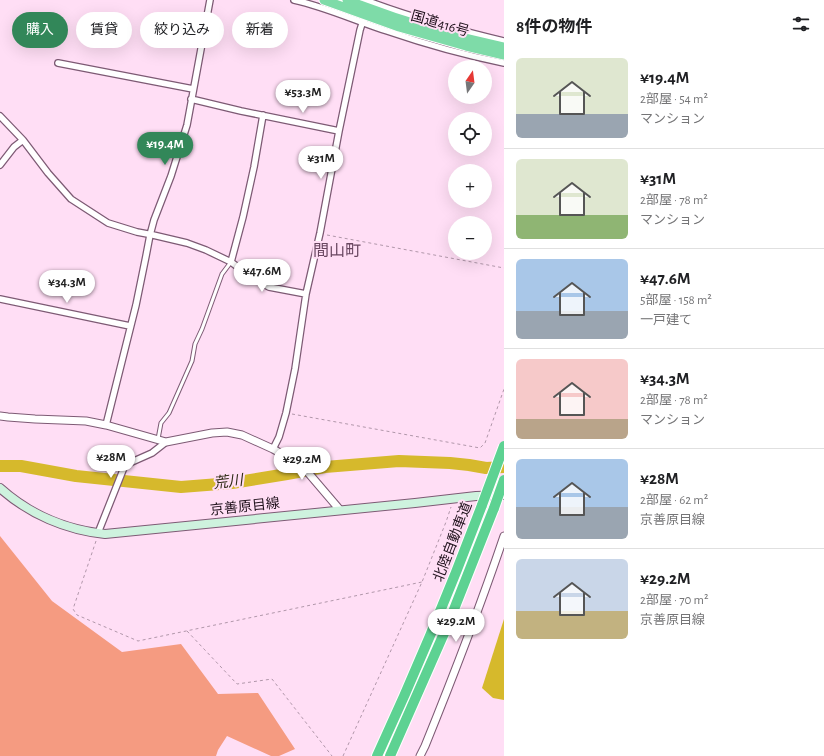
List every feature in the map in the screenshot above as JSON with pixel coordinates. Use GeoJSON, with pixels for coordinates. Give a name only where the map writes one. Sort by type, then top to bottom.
{"type":"FeatureCollection","features":[{"type":"Feature","properties":{"kind":"highway","name":"国道416号"},"geometry":{"type":"LineString","coordinates":[[324,0],[366,9],[435,30],[504,47]]}},
{"type":"Feature","properties":{"kind":"highway","name":"国道416号"},"geometry":{"type":"LineString","coordinates":[[347,0],[399,28],[433,38],[504,55]]}},
{"type":"Feature","properties":{"kind":"highway","name":"北陸自動車道"},"geometry":{"type":"LineString","coordinates":[[377,756],[409,685],[463,557],[504,446]]}},
{"type":"Feature","properties":{"kind":"highway","name":"北陸自動車道"},"geometry":{"type":"LineString","coordinates":[[390,756],[449,622],[504,480]]}},
{"type":"Feature","properties":{"kind":"main road","name":"京善原目線"},"geometry":{"type":"LineString","coordinates":[[0,488],[24,507],[42,517],[70,527],[105,534],[504,494]]}},
{"type":"Feature","properties":{"kind":"street"},"geometry":{"type":"LineString","coordinates":[[106,425],[136,305],[154,220],[171,176],[187,125],[210,0]]}},
{"type":"Feature","properties":{"kind":"street"},"geometry":{"type":"LineString","coordinates":[[294,0],[366,9],[437,23],[474,34],[504,40]]}},
{"type":"Feature","properties":{"kind":"street"},"geometry":{"type":"LineString","coordinates":[[366,9],[417,41],[504,63]]}},
{"type":"Feature","properties":{"kind":"street"},"geometry":{"type":"LineString","coordinates":[[273,449],[279,437],[286,413],[295,369],[306,294],[320,233],[339,131],[366,9]]}},
{"type":"Feature","properties":{"kind":"street"},"geometry":{"type":"LineString","coordinates":[[58,63],[193,89]]}},
{"type":"Feature","properties":{"kind":"street"},"geometry":{"type":"LineString","coordinates":[[191,99],[339,131]]}},
{"type":"Feature","properties":{"kind":"street"},"geometry":{"type":"LineString","coordinates":[[231,262],[250,188],[263,115]]}},
{"type":"Feature","properties":{"kind":"street"},"geometry":{"type":"LineString","coordinates":[[0,116],[23,140],[48,173],[71,199],[108,223],[206,250],[231,262],[254,279],[270,287],[306,294]]}},
{"type":"Feature","properties":{"kind":"street"},"geometry":{"type":"LineString","coordinates":[[0,165],[14,147],[23,140]]}},
{"type":"Feature","properties":{"kind":"street"},"geometry":{"type":"LineString","coordinates":[[0,299],[130,326]]}},
{"type":"Feature","properties":{"kind":"street"},"geometry":{"type":"LineString","coordinates":[[0,416],[86,421],[106,425],[166,442],[212,433],[227,432],[242,435],[273,449],[296,462],[305,469],[340,510]]}},
{"type":"Feature","properties":{"kind":"street"},"geometry":{"type":"LineString","coordinates":[[98,533],[126,465],[152,453],[166,442]]}},
{"type":"Feature","properties":{"kind":"street"},"geometry":{"type":"LineString","coordinates":[[420,756],[456,669],[504,536]]}},
{"type":"Feature","properties":{"kind":"lane"},"geometry":{"type":"LineString","coordinates":[[158,440],[161,423],[169,412],[192,361],[195,344],[222,274],[231,262]]}},
{"type":"Feature","properties":{"kind":"path"},"geometry":{"type":"LineString","coordinates":[[320,233],[504,268]]}},
{"type":"Feature","properties":{"kind":"path"},"geometry":{"type":"LineString","coordinates":[[286,413],[480,448],[485,443],[504,389]]}},
{"type":"Feature","properties":{"kind":"path"},"geometry":{"type":"LineString","coordinates":[[343,756],[422,582],[454,498]]}},
{"type":"Feature","properties":{"kind":"path"},"geometry":{"type":"LineString","coordinates":[[98,533],[73,609],[77,615],[138,640],[422,582]]}},
{"type":"Feature","properties":{"kind":"path"},"geometry":{"type":"LineString","coordinates":[[187,630],[237,684],[272,679],[332,756]]}},
{"type":"Feature","properties":{"kind":"shaded area"},"geometry":{"type":"Polygon","coordinates":[[[0,536],[52,601],[122,652],[181,644],[218,694],[258,693],[295,749],[279,756],[271,756],[227,736],[216,756],[0,756],[0,536]]]}},
{"type":"Feature","properties":{"kind":"shaded area"},"geometry":{"type":"Polygon","coordinates":[[[504,619],[504,700],[493,698],[482,688],[504,619]]]}},
{"type":"Feature","properties":{"kind":"waterway","name":"荒川"},"geometry":{"type":"LineString","coordinates":[[0,466],[21,466],[76,476],[181,487],[232,483],[325,467],[399,461],[450,463],[486,468],[504,467]]}},
{"type":"Feature","properties":{"kind":"district","name":"間山町"},"geometry":{"type":"Point","coordinates":[337,251]}}]}
